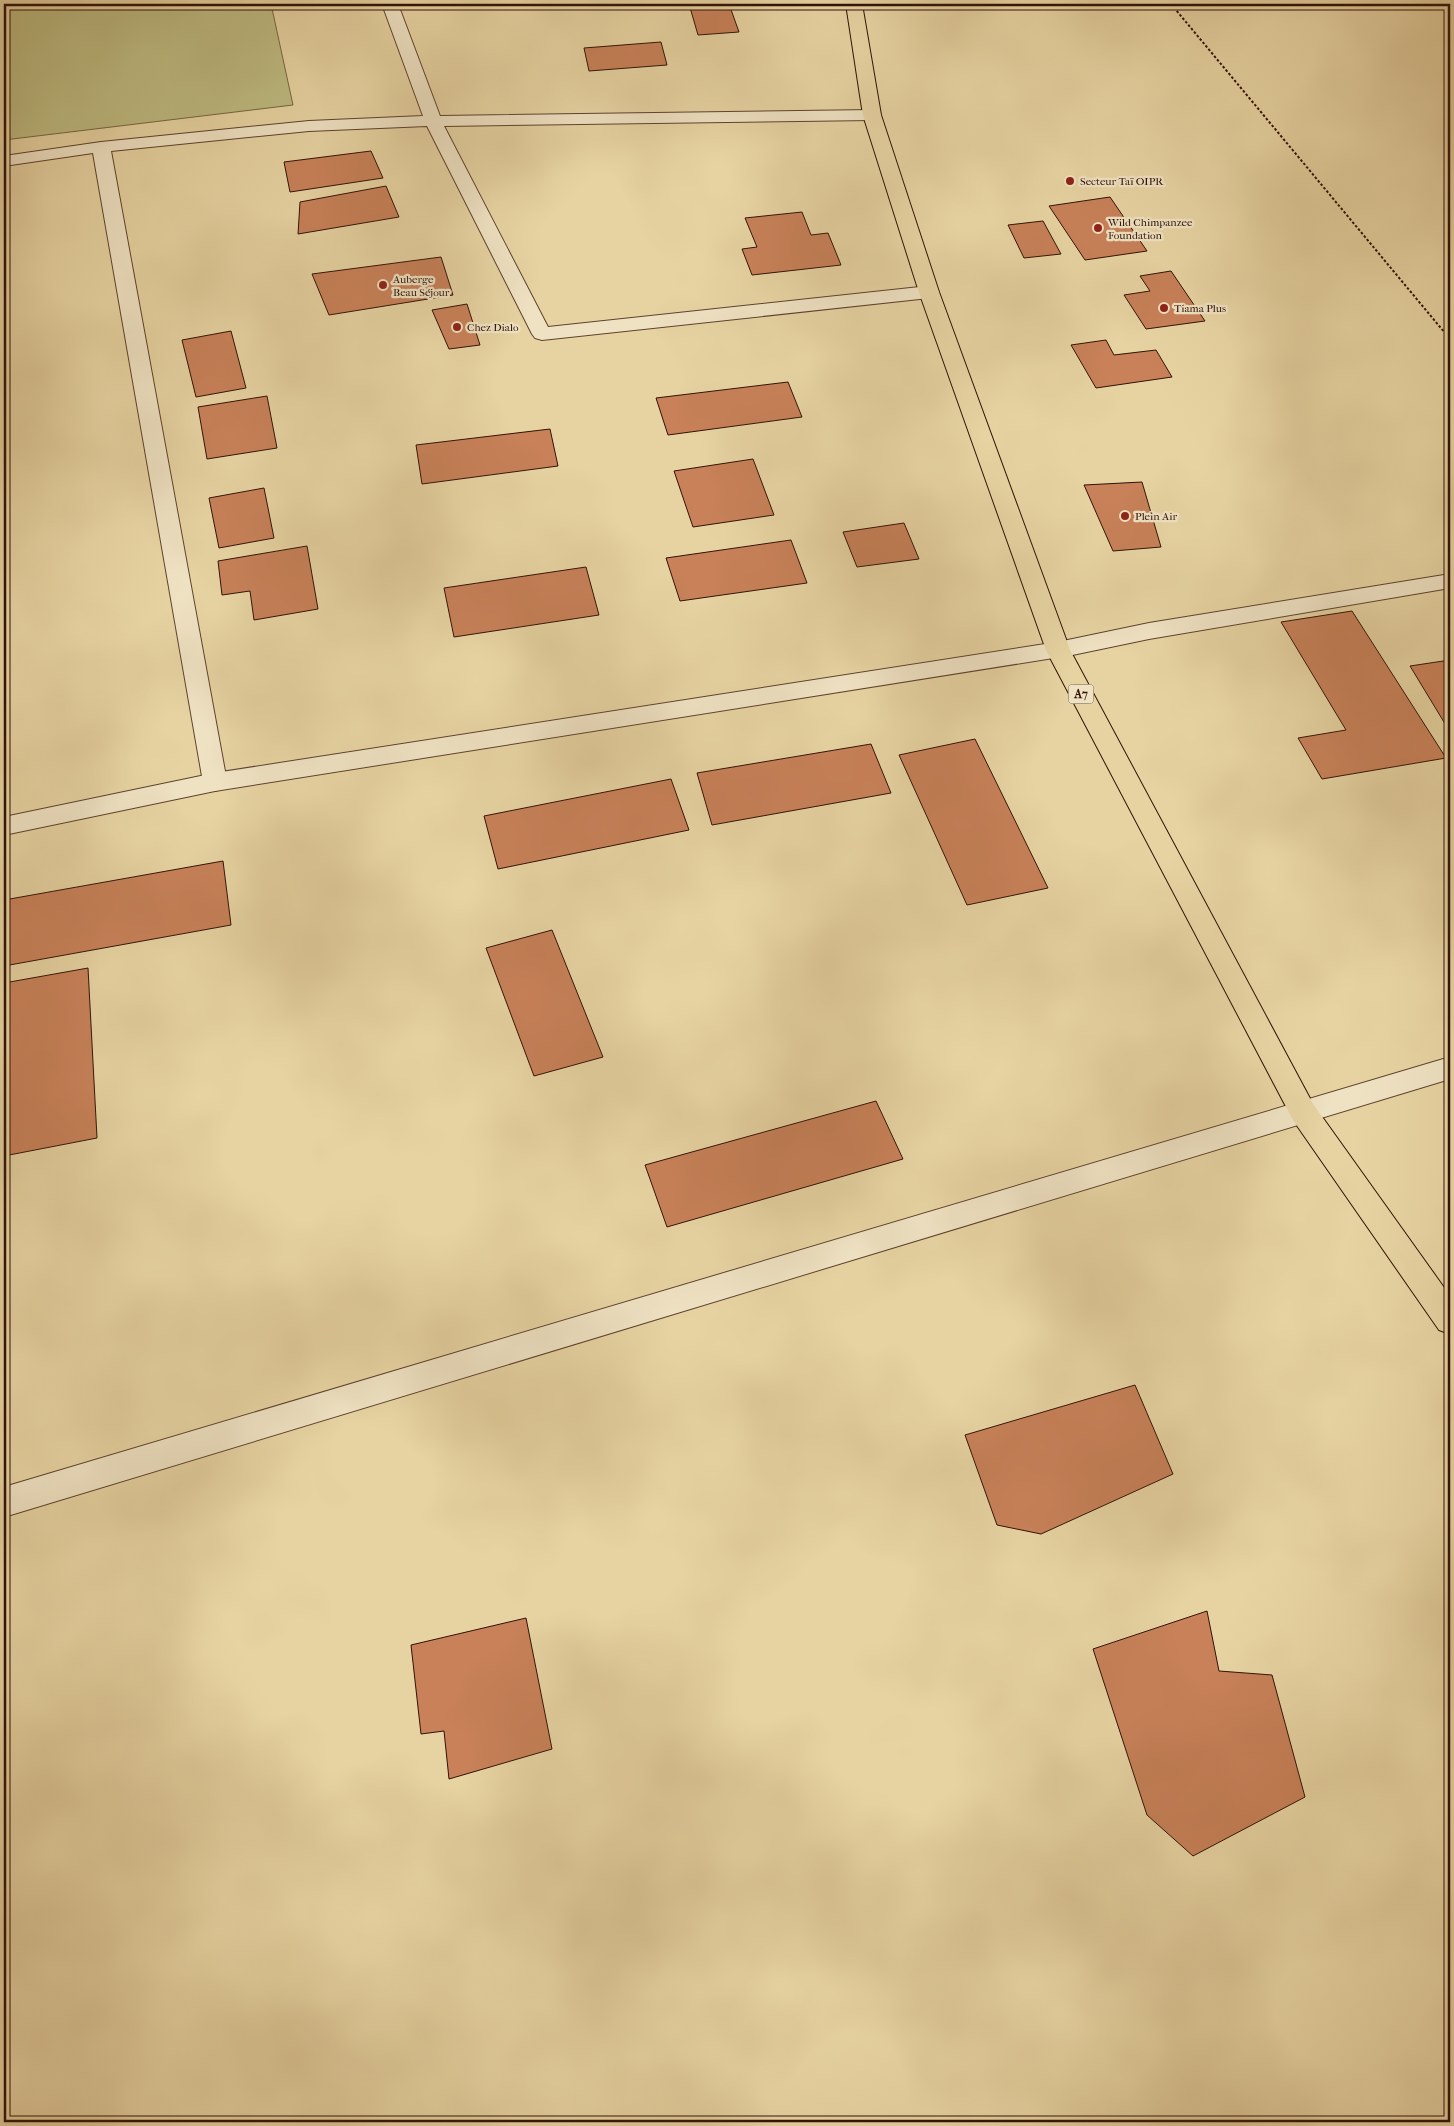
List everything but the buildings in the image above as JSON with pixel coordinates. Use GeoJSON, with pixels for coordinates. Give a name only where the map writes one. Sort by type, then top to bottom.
{"type":"FeatureCollection","features":[{"type":"Feature","properties":{"kind":"main road","name":"A7"},"geometry":{"type":"LineString","coordinates":[[854,4],[872,115],[929,292],[1058,650],[1303,1112],[1450,1320]]}},
{"type":"Feature","properties":{"kind":"street"},"geometry":{"type":"LineString","coordinates":[[390,4],[433,122],[542,334],[929,292]]}},
{"type":"Feature","properties":{"kind":"street"},"geometry":{"type":"LineString","coordinates":[[4,161],[101,147],[309,126],[433,122],[872,115]]}},
{"type":"Feature","properties":{"kind":"street"},"geometry":{"type":"LineString","coordinates":[[101,147],[215,782]]}},
{"type":"Feature","properties":{"kind":"street"},"geometry":{"type":"LineString","coordinates":[[4,826],[215,782],[1058,650],[1149,631],[1450,581]]}},
{"type":"Feature","properties":{"kind":"street"},"geometry":{"type":"LineString","coordinates":[[4,1502],[1450,1068]]}},
{"type":"Feature","properties":{"kind":"path"},"geometry":{"type":"LineString","coordinates":[[1171,4],[1450,339]]}},
{"type":"Feature","properties":{"kind":"shaded area"},"geometry":{"type":"Polygon","coordinates":[[[55,4],[271,4],[293,105],[4,140],[4,10],[55,4]]]}},
{"type":"Feature","properties":{"kind":"place","name":"Secteur Taï OIPR"},"geometry":{"type":"Point","coordinates":[1070,181]}},
{"type":"Feature","properties":{"kind":"place","name":"Wild Chimpanzee Foundation"},"geometry":{"type":"Point","coordinates":[1098,228]}},
{"type":"Feature","properties":{"kind":"place","name":"Auberge Beau Séjour"},"geometry":{"type":"Point","coordinates":[383,285]}},
{"type":"Feature","properties":{"kind":"place","name":"Tiama Plus"},"geometry":{"type":"Point","coordinates":[1164,308]}},
{"type":"Feature","properties":{"kind":"place","name":"Chez Dialo"},"geometry":{"type":"Point","coordinates":[457,327]}},
{"type":"Feature","properties":{"kind":"place","name":"Plein Air"},"geometry":{"type":"Point","coordinates":[1125,516]}}]}
